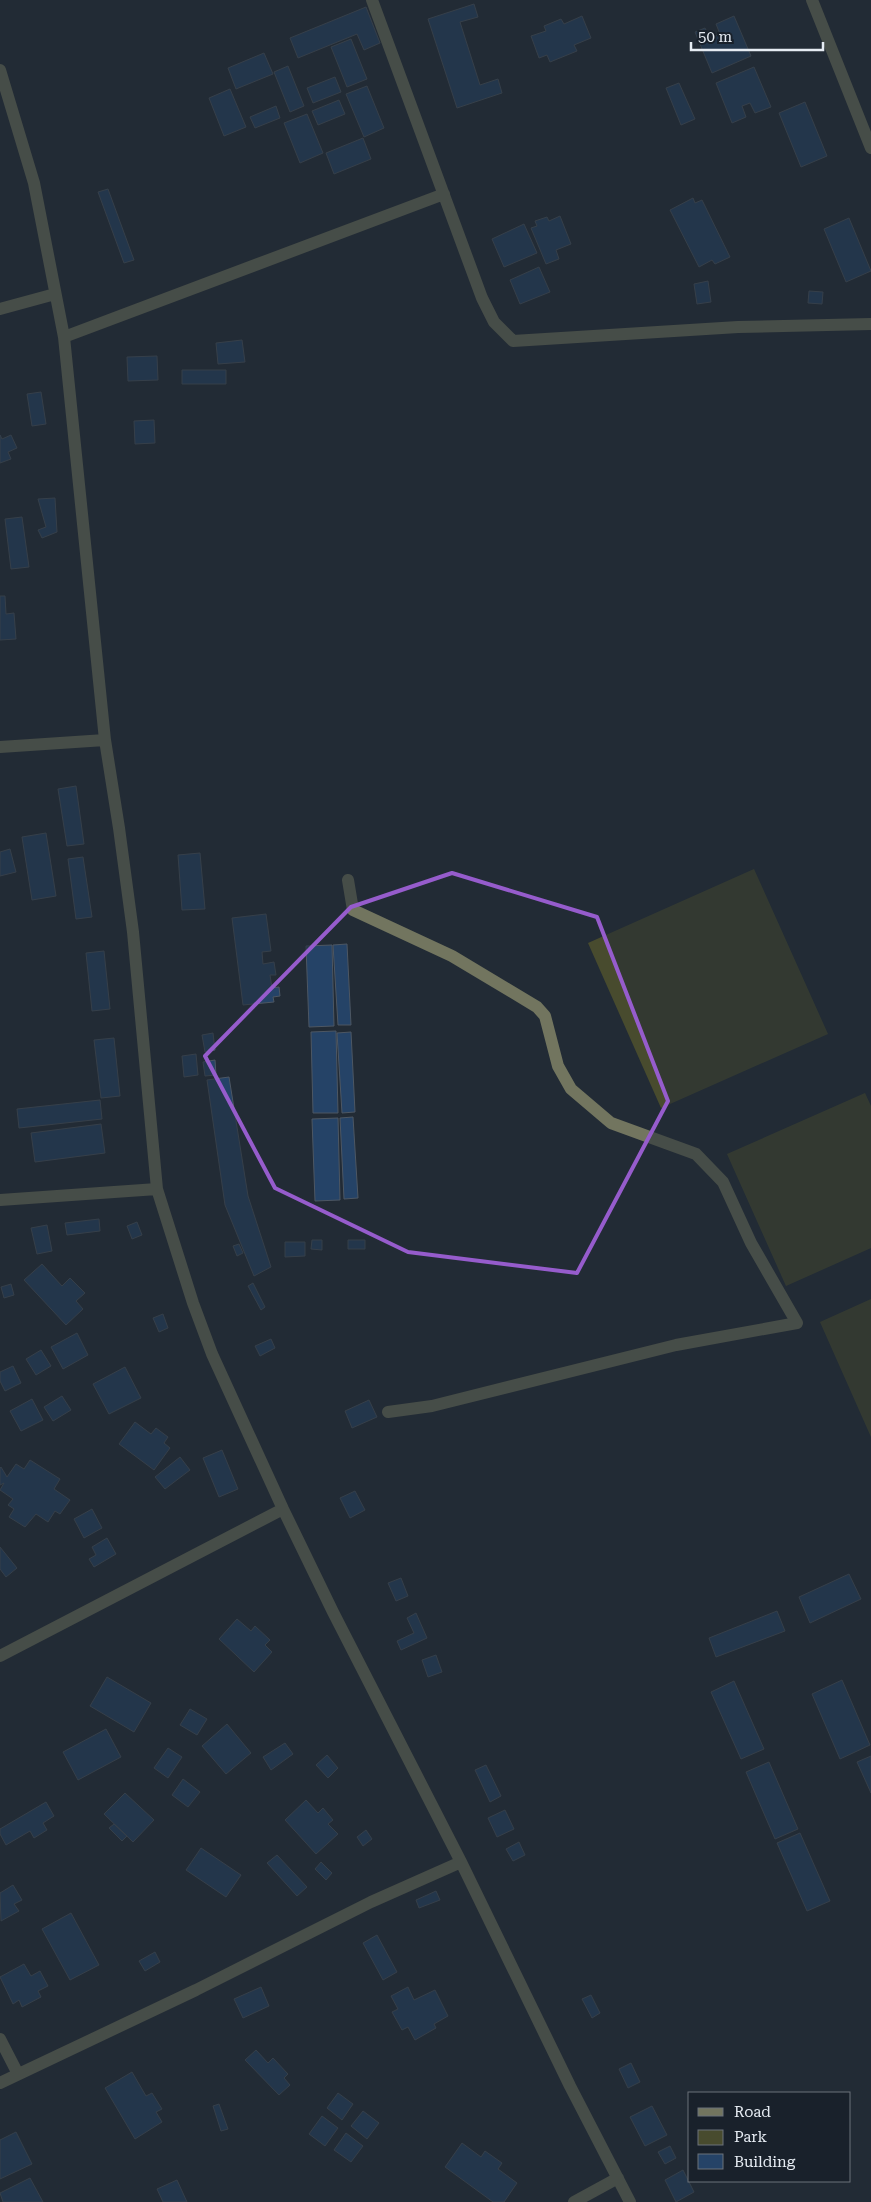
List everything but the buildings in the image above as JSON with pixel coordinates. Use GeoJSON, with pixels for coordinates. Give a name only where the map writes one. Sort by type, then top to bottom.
{"type":"FeatureCollection","features":[{"type":"Feature","properties":{"kind":"street"},"geometry":{"type":"LineString","coordinates":[[372,0],[482,298],[494,322],[513,341],[738,327],[871,324]]}},
{"type":"Feature","properties":{"kind":"street"},"geometry":{"type":"LineString","coordinates":[[812,0],[871,148]]}},
{"type":"Feature","properties":{"kind":"street"},"geometry":{"type":"LineString","coordinates":[[0,70],[34,183],[64,337],[104,740],[119,828],[133,932],[157,1189],[192,1303],[212,1354],[283,1509],[570,2086],[630,2202]]}},
{"type":"Feature","properties":{"kind":"street"},"geometry":{"type":"LineString","coordinates":[[64,337],[444,194]]}},
{"type":"Feature","properties":{"kind":"street"},"geometry":{"type":"LineString","coordinates":[[0,309],[55,294]]}},
{"type":"Feature","properties":{"kind":"street"},"geometry":{"type":"LineString","coordinates":[[0,748],[104,740]]}},
{"type":"Feature","properties":{"kind":"street"},"geometry":{"type":"LineString","coordinates":[[348,880],[353,910],[452,956],[537,1007],[545,1016],[558,1066],[571,1089],[611,1123],[696,1154],[723,1182],[751,1244],[797,1323],[676,1345],[596,1366],[513,1384],[432,1406],[388,1412]]}},
{"type":"Feature","properties":{"kind":"street"},"geometry":{"type":"LineString","coordinates":[[0,1200],[157,1189]]}},
{"type":"Feature","properties":{"kind":"street"},"geometry":{"type":"LineString","coordinates":[[0,1656],[283,1509]]}},
{"type":"Feature","properties":{"kind":"street"},"geometry":{"type":"LineString","coordinates":[[0,2084],[196,1990],[371,1902],[460,1862]]}},
{"type":"Feature","properties":{"kind":"street"},"geometry":{"type":"LineString","coordinates":[[0,2039],[18,2074]]}},
{"type":"Feature","properties":{"kind":"street"},"geometry":{"type":"LineString","coordinates":[[574,2202],[618,2178]]}},
{"type":"Feature","properties":{"kind":"highlighted area"},"geometry":{"type":"Polygon","coordinates":[[[452,873],[597,917],[668,1101],[577,1273],[408,1252],[275,1188],[205,1056],[351,907],[452,873]]]}},
{"type":"Feature","properties":{"kind":"green space"},"geometry":{"type":"Polygon","coordinates":[[[754,869],[828,1034],[661,1108],[588,943],[754,869]]]}},
{"type":"Feature","properties":{"kind":"green space"},"geometry":{"type":"Polygon","coordinates":[[[865,1093],[871,1106],[871,1248],[786,1286],[727,1154],[865,1093]]]}},
{"type":"Feature","properties":{"kind":"green space"},"geometry":{"type":"Polygon","coordinates":[[[871,1299],[871,1437],[820,1322],[871,1299]]]}}]}
